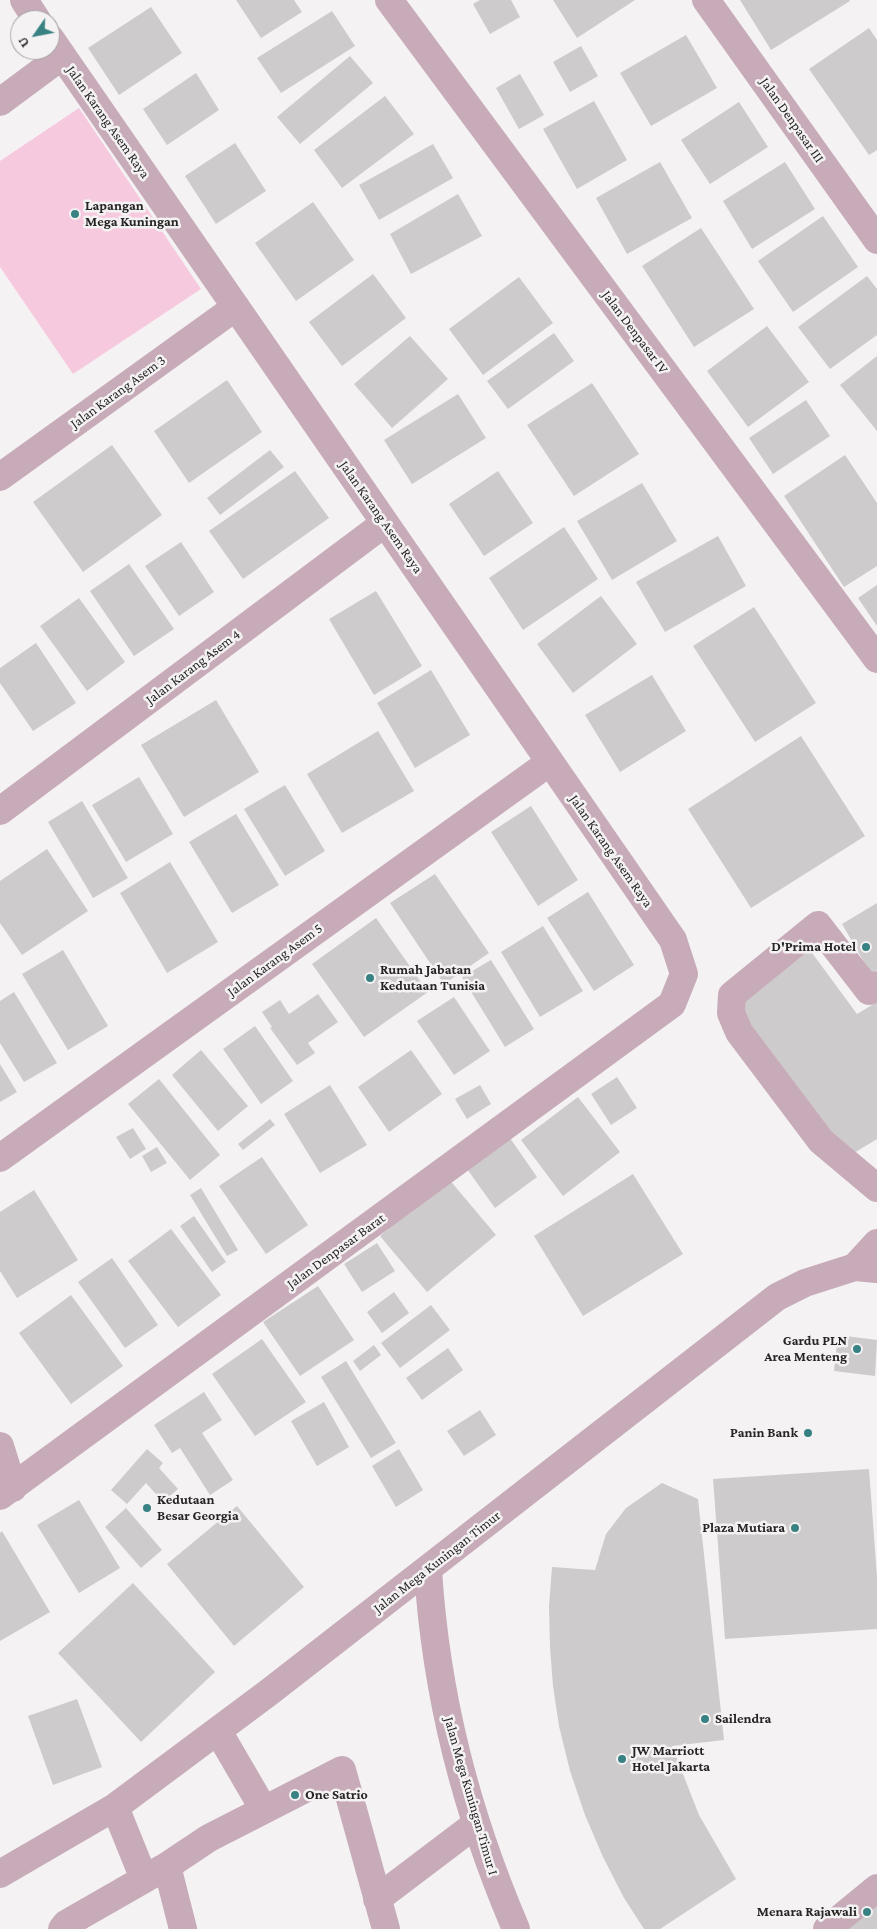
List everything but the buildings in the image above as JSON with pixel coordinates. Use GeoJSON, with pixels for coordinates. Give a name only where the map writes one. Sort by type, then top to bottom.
{"type":"FeatureCollection","features":[{"type":"Feature","properties":{"kind":"street","name":"Jalan Denpasar III"},"geometry":{"type":"LineString","coordinates":[[706,0],[877,240]]}},
{"type":"Feature","properties":{"kind":"street","name":"Jalan Denpasar IV"},"geometry":{"type":"LineString","coordinates":[[395,2],[877,658]]}},
{"type":"Feature","properties":{"kind":"street","name":"Jalan Karang Asem Raya"},"geometry":{"type":"LineString","coordinates":[[60,53],[673,940],[684,974],[672,1004]]}},
{"type":"Feature","properties":{"kind":"street"},"geometry":{"type":"LineString","coordinates":[[0,102],[43,60]]}},
{"type":"Feature","properties":{"kind":"street","name":"Jalan Karang Asem 3"},"geometry":{"type":"LineString","coordinates":[[0,477],[236,308]]}},
{"type":"Feature","properties":{"kind":"street","name":"Jalan Karang Asem 4"},"geometry":{"type":"LineString","coordinates":[[0,811],[385,523]]}},
{"type":"Feature","properties":{"kind":"street","name":"Jalan Karang Asem 5"},"geometry":{"type":"LineString","coordinates":[[0,1158],[550,762]]}},
{"type":"Feature","properties":{"kind":"street"},"geometry":{"type":"LineString","coordinates":[[877,986],[868,990],[818,925],[732,995],[731,1013],[738,1032],[821,1141],[877,1188]]}},
{"type":"Feature","properties":{"kind":"street","name":"Jalan Denpasar Barat"},"geometry":{"type":"LineString","coordinates":[[6,1492],[672,1004]]}},
{"type":"Feature","properties":{"kind":"street"},"geometry":{"type":"LineString","coordinates":[[866,1268],[877,1243]]}},
{"type":"Feature","properties":{"kind":"street","name":"Jalan Mega Kuningan Timur"},"geometry":{"type":"LineString","coordinates":[[0,1874],[116,1807],[428,1570],[777,1297],[805,1283],[866,1268]]}},
{"type":"Feature","properties":{"kind":"street"},"geometry":{"type":"LineString","coordinates":[[0,1446],[6,1492]]}},
{"type":"Feature","properties":{"kind":"street","name":"Jalan Mega Kuningan Timur I"},"geometry":{"type":"LineString","coordinates":[[428,1570],[431,1616],[438,1666],[452,1739],[478,1830],[516,1929]]}},
{"type":"Feature","properties":{"kind":"street"},"geometry":{"type":"LineString","coordinates":[[218,1731],[264,1810]]}},
{"type":"Feature","properties":{"kind":"street"},"geometry":{"type":"LineString","coordinates":[[62,1929],[66,1924],[209,1838],[342,1770],[386,1929]]}},
{"type":"Feature","properties":{"kind":"street"},"geometry":{"type":"LineString","coordinates":[[116,1807],[155,1872],[183,1929]]}},
{"type":"Feature","properties":{"kind":"street"},"geometry":{"type":"LineString","coordinates":[[377,1899],[429,1861],[478,1830]]}},
{"type":"Feature","properties":{"kind":"street"},"geometry":{"type":"LineString","coordinates":[[827,1929],[877,1888]]}},
{"type":"Feature","properties":{"kind":"shaded area","name":"Lapangan Mega Kuningan"},"geometry":{"type":"Polygon","coordinates":[[[79,108],[201,289],[73,374],[0,267],[0,161],[79,108]]]}},
{"type":"Feature","properties":{"kind":"place","name":"Lapangan Mega Kuningan"},"geometry":{"type":"Point","coordinates":[75,214]}},
{"type":"Feature","properties":{"kind":"place","name":"D'Prima Hotel"},"geometry":{"type":"Point","coordinates":[866,947]}},
{"type":"Feature","properties":{"kind":"place","name":"Rumah Jabatan Kedutaan Tunisia"},"geometry":{"type":"Point","coordinates":[370,978]}},
{"type":"Feature","properties":{"kind":"place","name":"Gardu PLN Area Menteng"},"geometry":{"type":"Point","coordinates":[857,1349]}},
{"type":"Feature","properties":{"kind":"place","name":"Panin Bank"},"geometry":{"type":"Point","coordinates":[808,1433]}},
{"type":"Feature","properties":{"kind":"place","name":"Kedutaan Besar Georgia"},"geometry":{"type":"Point","coordinates":[147,1508]}},
{"type":"Feature","properties":{"kind":"place","name":"Plaza Mutiara"},"geometry":{"type":"Point","coordinates":[795,1528]}},
{"type":"Feature","properties":{"kind":"place","name":"Sailendra"},"geometry":{"type":"Point","coordinates":[705,1719]}},
{"type":"Feature","properties":{"kind":"place","name":"JW Marriott Hotel Jakarta"},"geometry":{"type":"Point","coordinates":[622,1759]}},
{"type":"Feature","properties":{"kind":"place","name":"One Satrio"},"geometry":{"type":"Point","coordinates":[295,1795]}},
{"type":"Feature","properties":{"kind":"place","name":"Menara Rajawali"},"geometry":{"type":"Point","coordinates":[867,1912]}}]}
